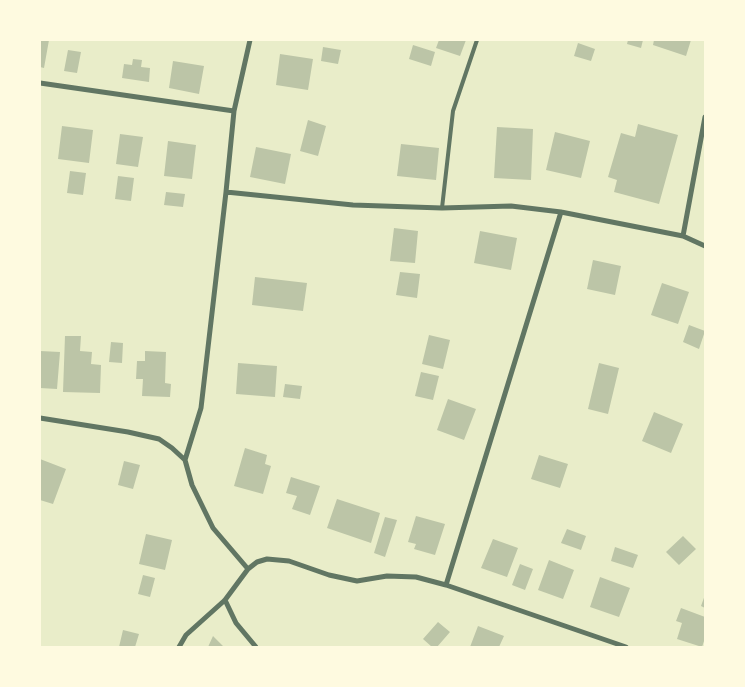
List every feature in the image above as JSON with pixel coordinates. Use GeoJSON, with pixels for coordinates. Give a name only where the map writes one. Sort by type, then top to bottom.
{"type":"FeatureCollection","features":[{"type":"Feature","properties":{"kind":"street"},"geometry":{"type":"LineString","coordinates":[[248,569],[213,528],[192,486],[185,460],[201,408],[234,111],[250,40]]}},
{"type":"Feature","properties":{"kind":"street"},"geometry":{"type":"LineString","coordinates":[[40,83],[234,111]]}},
{"type":"Feature","properties":{"kind":"street"},"geometry":{"type":"LineString","coordinates":[[683,236],[705,117]]}},
{"type":"Feature","properties":{"kind":"street"},"geometry":{"type":"LineString","coordinates":[[226,192],[353,205],[442,208],[511,206],[561,212],[683,236],[705,246]]}},
{"type":"Feature","properties":{"kind":"street"},"geometry":{"type":"LineString","coordinates":[[446,585],[561,212]]}},
{"type":"Feature","properties":{"kind":"street"},"geometry":{"type":"LineString","coordinates":[[40,418],[128,432],[159,439],[185,460]]}},
{"type":"Feature","properties":{"kind":"street"},"geometry":{"type":"LineString","coordinates":[[179,647],[186,635],[225,600],[248,569],[257,562],[267,560],[289,561],[329,575],[357,582],[387,576],[416,577],[446,585],[626,647]]}},
{"type":"Feature","properties":{"kind":"street"},"geometry":{"type":"LineString","coordinates":[[225,600],[236,623],[256,647]]}},
{"type":"Feature","properties":{"kind":"lane"},"geometry":{"type":"LineString","coordinates":[[442,208],[453,111],[477,40]]}},
{"type":"Feature","properties":{"kind":"building"},"geometry":{"type":"Polygon","coordinates":[[[40,40],[49,40],[44,68],[40,67],[40,40]]]}},
{"type":"Feature","properties":{"kind":"building"},"geometry":{"type":"Polygon","coordinates":[[[439,40],[466,40],[460,56],[436,48],[439,40]]]}},
{"type":"Feature","properties":{"kind":"building"},"geometry":{"type":"Polygon","coordinates":[[[628,40],[643,40],[641,48],[627,44],[628,40]]]}},
{"type":"Feature","properties":{"kind":"building"},"geometry":{"type":"Polygon","coordinates":[[[654,40],[691,40],[686,56],[653,45],[654,40]]]}},
{"type":"Feature","properties":{"kind":"building"},"geometry":{"type":"Polygon","coordinates":[[[578,43],[595,49],[591,61],[574,56],[578,43]]]}},
{"type":"Feature","properties":{"kind":"building"},"geometry":{"type":"Polygon","coordinates":[[[413,45],[435,52],[431,66],[409,59],[413,45]]]}},
{"type":"Feature","properties":{"kind":"building"},"geometry":{"type":"Polygon","coordinates":[[[323,47],[341,50],[338,64],[321,61],[323,47]]]}},
{"type":"Feature","properties":{"kind":"building"},"geometry":{"type":"Polygon","coordinates":[[[68,50],[81,52],[77,73],[64,71],[68,50]]]}},
{"type":"Feature","properties":{"kind":"building"},"geometry":{"type":"Polygon","coordinates":[[[280,54],[313,59],[308,90],[276,85],[280,54]]]}},
{"type":"Feature","properties":{"kind":"building"},"geometry":{"type":"Polygon","coordinates":[[[133,59],[142,60],[141,67],[150,68],[149,82],[122,78],[124,64],[132,65],[133,59]]]}},
{"type":"Feature","properties":{"kind":"building"},"geometry":{"type":"Polygon","coordinates":[[[173,61],[204,66],[199,94],[169,88],[173,61]]]}},
{"type":"Feature","properties":{"kind":"building"},"geometry":{"type":"Polygon","coordinates":[[[308,120],[326,126],[318,156],[300,151],[308,120]]]}},
{"type":"Feature","properties":{"kind":"building"},"geometry":{"type":"Polygon","coordinates":[[[638,124],[678,135],[659,204],[614,192],[617,180],[608,177],[621,133],[635,137],[638,124]]]}},
{"type":"Feature","properties":{"kind":"building"},"geometry":{"type":"Polygon","coordinates":[[[62,126],[93,130],[89,163],[58,159],[62,126]]]}},
{"type":"Feature","properties":{"kind":"building"},"geometry":{"type":"Polygon","coordinates":[[[497,127],[533,129],[531,180],[494,178],[497,127]]]}},
{"type":"Feature","properties":{"kind":"building"},"geometry":{"type":"Polygon","coordinates":[[[555,132],[590,141],[581,178],[546,170],[555,132]]]}},
{"type":"Feature","properties":{"kind":"building"},"geometry":{"type":"Polygon","coordinates":[[[120,134],[143,137],[138,167],[116,164],[120,134]]]}},
{"type":"Feature","properties":{"kind":"building"},"geometry":{"type":"Polygon","coordinates":[[[168,141],[196,145],[192,179],[164,176],[168,141]]]}},
{"type":"Feature","properties":{"kind":"building"},"geometry":{"type":"Polygon","coordinates":[[[401,144],[439,148],[436,180],[397,176],[401,144]]]}},
{"type":"Feature","properties":{"kind":"building"},"geometry":{"type":"Polygon","coordinates":[[[256,147],[291,154],[285,184],[250,177],[256,147]]]}},
{"type":"Feature","properties":{"kind":"building"},"geometry":{"type":"Polygon","coordinates":[[[70,171],[86,173],[83,195],[67,193],[70,171]]]}},
{"type":"Feature","properties":{"kind":"building"},"geometry":{"type":"Polygon","coordinates":[[[118,176],[134,178],[131,201],[115,199],[118,176]]]}},
{"type":"Feature","properties":{"kind":"building"},"geometry":{"type":"Polygon","coordinates":[[[166,192],[185,194],[183,207],[164,205],[166,192]]]}},
{"type":"Feature","properties":{"kind":"building"},"geometry":{"type":"Polygon","coordinates":[[[394,228],[418,231],[415,263],[390,261],[394,228]]]}},
{"type":"Feature","properties":{"kind":"building"},"geometry":{"type":"Polygon","coordinates":[[[480,231],[517,238],[511,270],[474,263],[480,231]]]}},
{"type":"Feature","properties":{"kind":"building"},"geometry":{"type":"Polygon","coordinates":[[[593,260],[621,266],[615,295],[587,289],[593,260]]]}},
{"type":"Feature","properties":{"kind":"building"},"geometry":{"type":"Polygon","coordinates":[[[400,272],[420,274],[417,298],[396,295],[400,272]]]}},
{"type":"Feature","properties":{"kind":"building"},"geometry":{"type":"Polygon","coordinates":[[[255,277],[307,283],[303,311],[252,305],[255,277]]]}},
{"type":"Feature","properties":{"kind":"building"},"geometry":{"type":"Polygon","coordinates":[[[662,283],[689,292],[678,324],[651,315],[662,283]]]}},
{"type":"Feature","properties":{"kind":"building"},"geometry":{"type":"Polygon","coordinates":[[[689,325],[705,331],[699,349],[683,342],[689,325]]]}},
{"type":"Feature","properties":{"kind":"building"},"geometry":{"type":"Polygon","coordinates":[[[429,335],[450,340],[443,369],[422,364],[429,335]]]}},
{"type":"Feature","properties":{"kind":"building"},"geometry":{"type":"Polygon","coordinates":[[[65,336],[81,336],[80,351],[92,352],[91,364],[101,365],[100,393],[63,392],[65,336]]]}},
{"type":"Feature","properties":{"kind":"building"},"geometry":{"type":"Polygon","coordinates":[[[111,342],[123,343],[122,363],[109,362],[111,342]]]}},
{"type":"Feature","properties":{"kind":"building"},"geometry":{"type":"Polygon","coordinates":[[[40,351],[60,352],[57,389],[40,388],[40,351]]]}},
{"type":"Feature","properties":{"kind":"building"},"geometry":{"type":"Polygon","coordinates":[[[145,351],[166,352],[165,383],[171,384],[170,397],[142,396],[143,379],[136,379],[137,361],[145,361],[145,351]]]}},
{"type":"Feature","properties":{"kind":"building"},"geometry":{"type":"Polygon","coordinates":[[[238,363],[277,366],[275,397],[236,394],[238,363]]]}},
{"type":"Feature","properties":{"kind":"building"},"geometry":{"type":"Polygon","coordinates":[[[599,363],[619,368],[608,414],[588,409],[599,363]]]}},
{"type":"Feature","properties":{"kind":"building"},"geometry":{"type":"Polygon","coordinates":[[[421,372],[439,376],[433,400],[415,396],[421,372]]]}},
{"type":"Feature","properties":{"kind":"building"},"geometry":{"type":"Polygon","coordinates":[[[285,384],[302,386],[300,399],[283,397],[285,384]]]}},
{"type":"Feature","properties":{"kind":"building"},"geometry":{"type":"Polygon","coordinates":[[[448,399],[476,409],[464,440],[437,430],[448,399]]]}},
{"type":"Feature","properties":{"kind":"building"},"geometry":{"type":"Polygon","coordinates":[[[654,412],[683,424],[671,453],[642,441],[654,412]]]}},
{"type":"Feature","properties":{"kind":"building"},"geometry":{"type":"Polygon","coordinates":[[[245,448],[267,455],[265,464],[271,466],[263,494],[234,486],[245,448]]]}},
{"type":"Feature","properties":{"kind":"building"},"geometry":{"type":"Polygon","coordinates":[[[539,455],[568,464],[560,488],[531,479],[539,455]]]}},
{"type":"Feature","properties":{"kind":"building"},"geometry":{"type":"Polygon","coordinates":[[[40,459],[66,469],[53,504],[40,500],[40,459]]]}},
{"type":"Feature","properties":{"kind":"building"},"geometry":{"type":"Polygon","coordinates":[[[124,461],[140,465],[133,489],[118,485],[124,461]]]}},
{"type":"Feature","properties":{"kind":"building"},"geometry":{"type":"Polygon","coordinates":[[[291,477],[320,486],[310,515],[292,509],[297,496],[286,493],[291,477]]]}},
{"type":"Feature","properties":{"kind":"building"},"geometry":{"type":"Polygon","coordinates":[[[337,499],[380,513],[371,543],[327,528],[337,499]]]}},
{"type":"Feature","properties":{"kind":"building"},"geometry":{"type":"Polygon","coordinates":[[[416,516],[445,524],[435,555],[414,549],[416,544],[408,542],[416,516]]]}},
{"type":"Feature","properties":{"kind":"building"},"geometry":{"type":"Polygon","coordinates":[[[385,517],[397,520],[385,557],[374,553],[385,517]]]}},
{"type":"Feature","properties":{"kind":"building"},"geometry":{"type":"Polygon","coordinates":[[[567,529],[586,536],[581,550],[561,543],[567,529]]]}},
{"type":"Feature","properties":{"kind":"building"},"geometry":{"type":"Polygon","coordinates":[[[146,534],[172,540],[165,570],[139,564],[146,534]]]}},
{"type":"Feature","properties":{"kind":"building"},"geometry":{"type":"Polygon","coordinates":[[[683,536],[696,549],[679,565],[666,552],[683,536]]]}},
{"type":"Feature","properties":{"kind":"building"},"geometry":{"type":"Polygon","coordinates":[[[493,539],[518,548],[507,577],[481,568],[493,539]]]}},
{"type":"Feature","properties":{"kind":"building"},"geometry":{"type":"Polygon","coordinates":[[[615,547],[638,555],[633,568],[611,561],[615,547]]]}},
{"type":"Feature","properties":{"kind":"building"},"geometry":{"type":"Polygon","coordinates":[[[549,560],[574,570],[563,599],[538,590],[549,560]]]}},
{"type":"Feature","properties":{"kind":"building"},"geometry":{"type":"Polygon","coordinates":[[[520,564],[533,569],[525,590],[512,585],[520,564]]]}},
{"type":"Feature","properties":{"kind":"building"},"geometry":{"type":"Polygon","coordinates":[[[143,575],[155,578],[150,597],[138,594],[143,575]]]}},
{"type":"Feature","properties":{"kind":"building"},"geometry":{"type":"Polygon","coordinates":[[[600,577],[630,588],[619,617],[590,607],[600,577]]]}},
{"type":"Feature","properties":{"kind":"building"},"geometry":{"type":"Polygon","coordinates":[[[705,595],[705,608],[701,606],[705,595]]]}},
{"type":"Feature","properties":{"kind":"building"},"geometry":{"type":"Polygon","coordinates":[[[681,608],[705,617],[705,638],[702,647],[677,639],[682,623],[676,621],[681,608]]]}},
{"type":"Feature","properties":{"kind":"building"},"geometry":{"type":"Polygon","coordinates":[[[438,622],[450,632],[437,647],[432,647],[423,639],[438,622]]]}},
{"type":"Feature","properties":{"kind":"building"},"geometry":{"type":"Polygon","coordinates":[[[478,626],[504,636],[499,647],[470,647],[478,626]]]}},
{"type":"Feature","properties":{"kind":"building"},"geometry":{"type":"Polygon","coordinates":[[[123,630],[139,634],[135,647],[119,647],[123,630]]]}},
{"type":"Feature","properties":{"kind":"building"},"geometry":{"type":"Polygon","coordinates":[[[213,636],[224,647],[208,647],[213,636]]]}}]}
